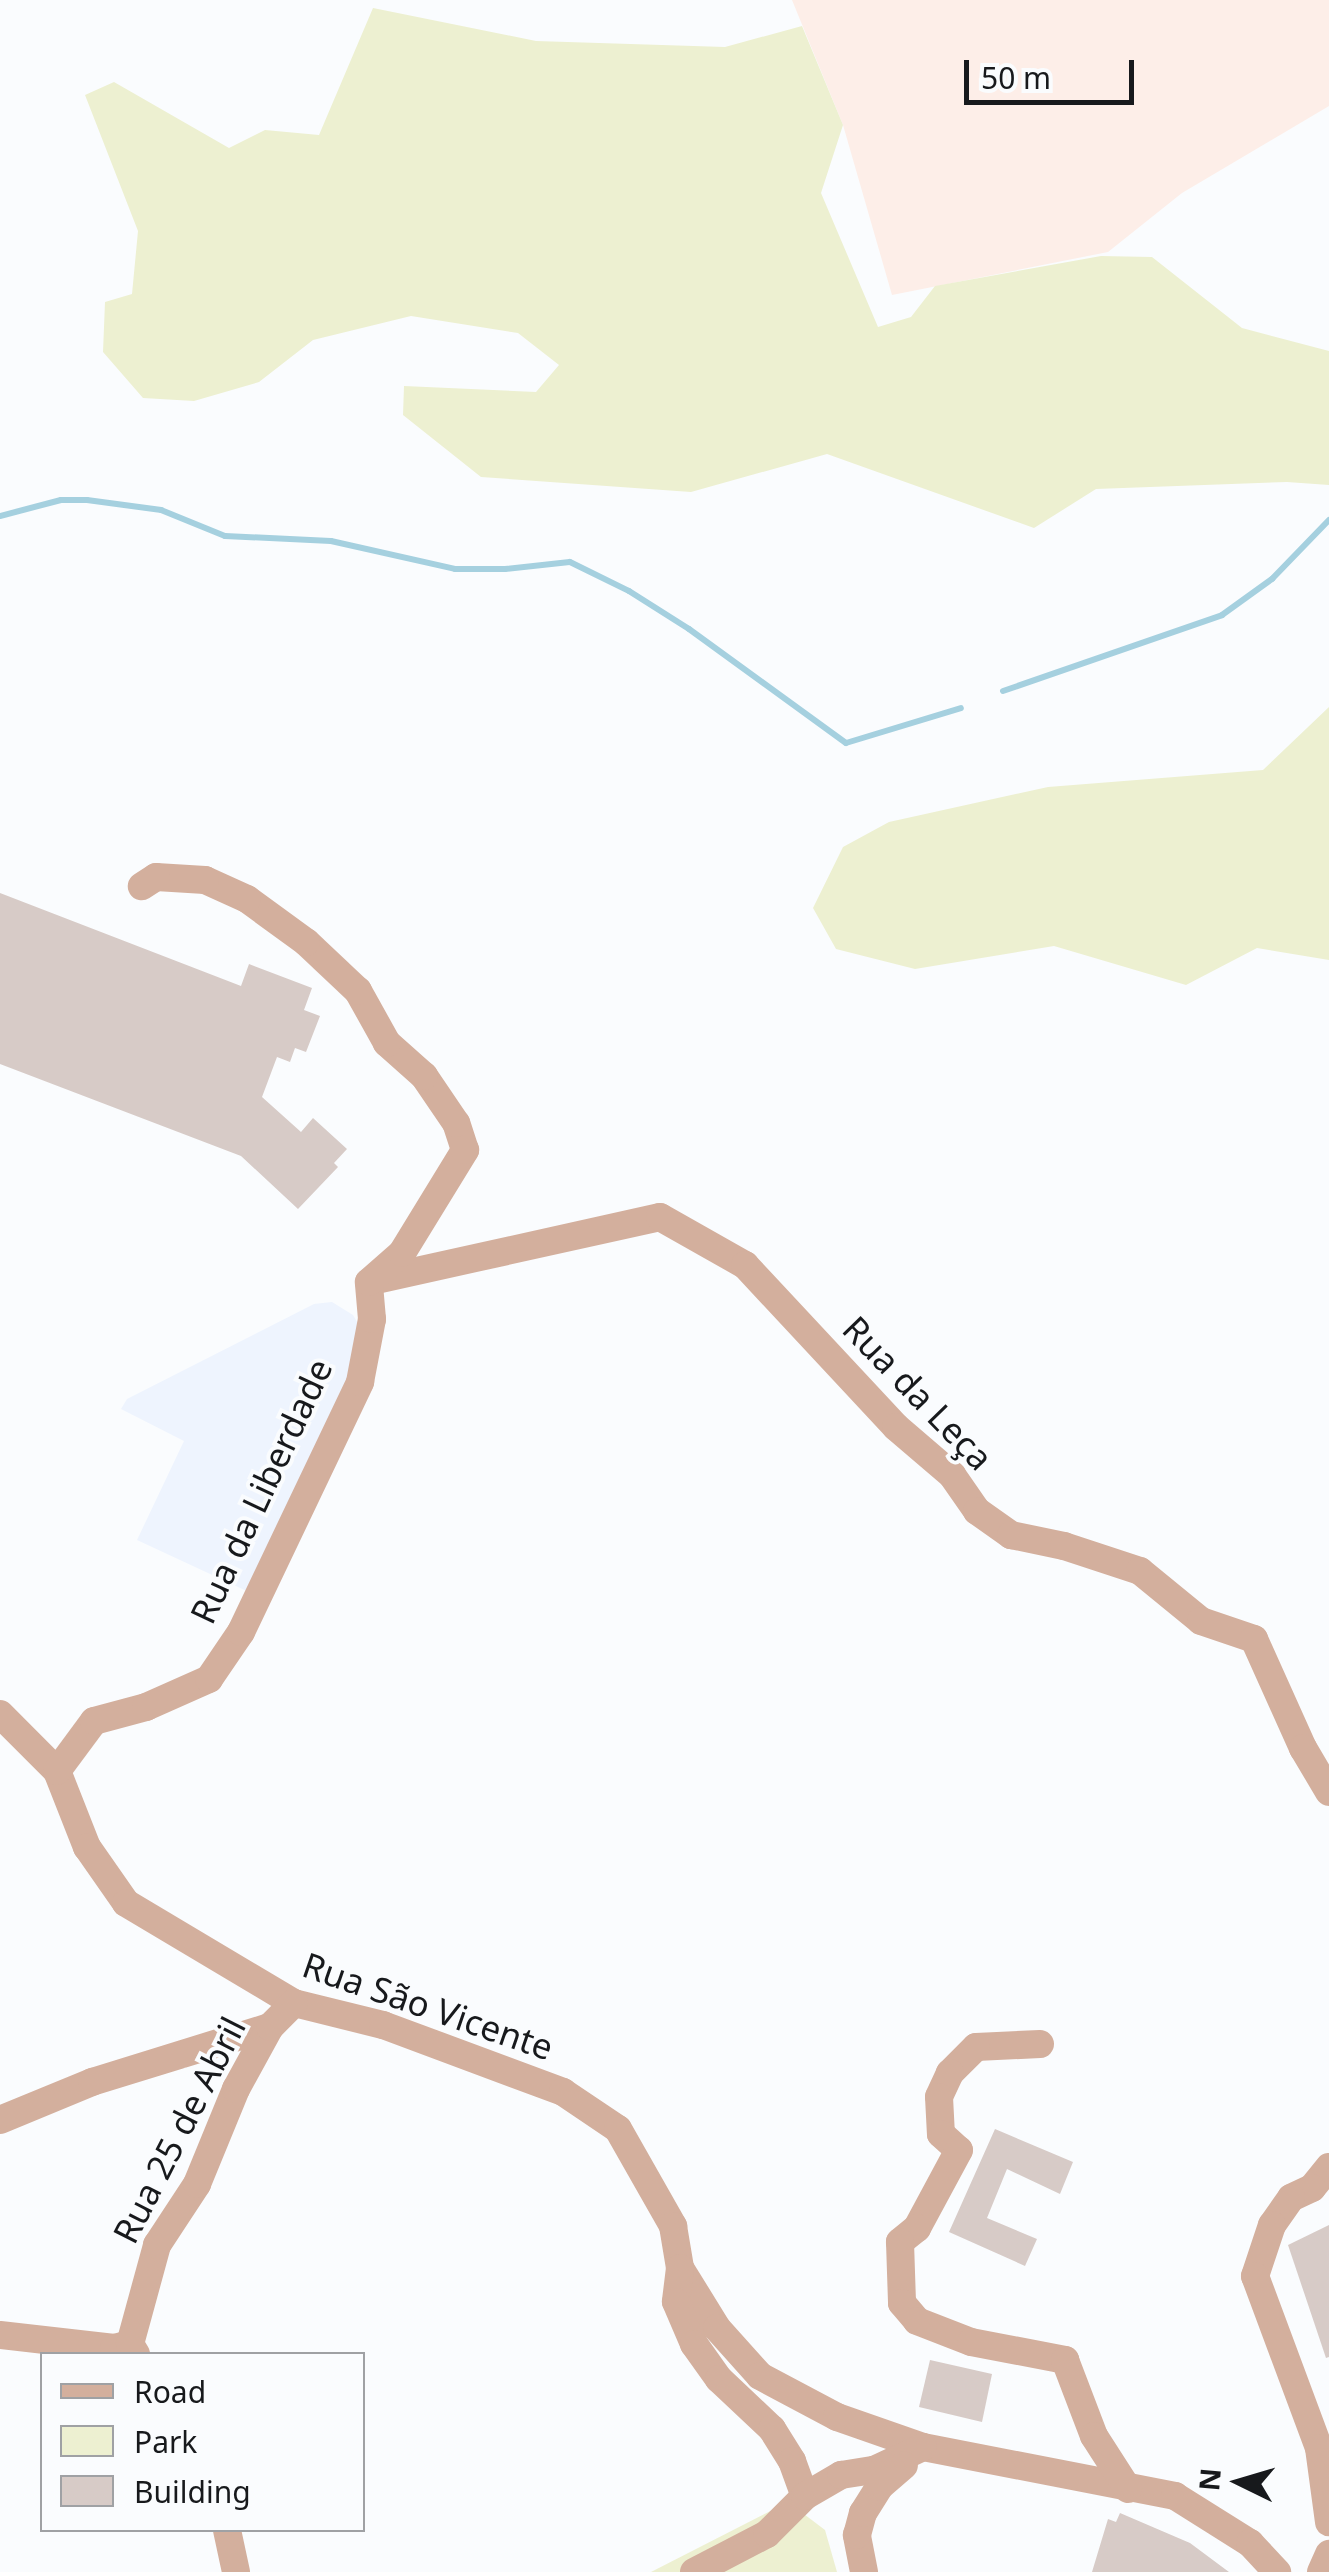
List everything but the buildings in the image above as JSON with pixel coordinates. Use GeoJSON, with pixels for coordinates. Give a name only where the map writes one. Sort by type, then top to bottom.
{"type":"FeatureCollection","features":[{"type":"Feature","properties":{"kind":"street"},"geometry":{"type":"LineString","coordinates":[[142,886],[156,877],[204,880],[247,899],[306,942],[358,991],[387,1043],[424,1076],[456,1124],[466,1150],[402,1253],[369,1282]]}},
{"type":"Feature","properties":{"kind":"street","name":"Rua da Leça"},"geometry":{"type":"LineString","coordinates":[[369,1282],[660,1217],[745,1265],[896,1427],[952,1476],[977,1510],[1011,1535],[1140,1571],[1201,1621],[1254,1639],[1303,1748],[1329,1792]]}},
{"type":"Feature","properties":{"kind":"street","name":"Rua da Liberdade"},"geometry":{"type":"LineString","coordinates":[[58,1771],[94,1721],[146,1707],[209,1679],[240,1632],[360,1382],[372,1319],[369,1282]]}},
{"type":"Feature","properties":{"kind":"street"},"geometry":{"type":"LineString","coordinates":[[0,1714],[58,1771]]}},
{"type":"Feature","properties":{"kind":"street","name":"Rua São Vicente"},"geometry":{"type":"LineString","coordinates":[[58,1771],[87,1847],[126,1903],[294,2003],[383,2025],[562,2092],[618,2130],[674,2226],[680,2268],[717,2328],[760,2376],[837,2417],[924,2447],[1128,2490],[1175,2496],[1250,2542],[1276,2572]]}},
{"type":"Feature","properties":{"kind":"street","name":"Rua 25 de Abril"},"geometry":{"type":"LineString","coordinates":[[133,2349],[156,2245],[197,2184],[236,2089],[270,2028],[294,2003]]}},
{"type":"Feature","properties":{"kind":"street"},"geometry":{"type":"LineString","coordinates":[[0,2120],[92,2082],[270,2028]]}},
{"type":"Feature","properties":{"kind":"street"},"geometry":{"type":"LineString","coordinates":[[1040,2044],[976,2046],[950,2073],[939,2097],[940,2134],[959,2150],[917,2228],[900,2242],[902,2303],[917,2321],[971,2342],[1065,2360],[1094,2436],[1128,2490]]}},
{"type":"Feature","properties":{"kind":"street"},"geometry":{"type":"LineString","coordinates":[[1329,2167],[1312,2188],[1291,2198],[1272,2225],[1254,2276],[1319,2448],[1329,2522]]}},
{"type":"Feature","properties":{"kind":"street"},"geometry":{"type":"LineString","coordinates":[[680,2268],[676,2302],[694,2344],[720,2379],[772,2429],[792,2460],[805,2496]]}},
{"type":"Feature","properties":{"kind":"street"},"geometry":{"type":"LineString","coordinates":[[0,2336],[133,2349]]}},
{"type":"Feature","properties":{"kind":"street"},"geometry":{"type":"LineString","coordinates":[[694,2572],[767,2534],[805,2496],[841,2474],[874,2470],[924,2447]]}},
{"type":"Feature","properties":{"kind":"street"},"geometry":{"type":"LineString","coordinates":[[864,2572],[857,2536],[863,2513],[880,2487],[924,2447]]}},
{"type":"Feature","properties":{"kind":"street"},"geometry":{"type":"LineString","coordinates":[[227,2532],[236,2572]]}},
{"type":"Feature","properties":{"kind":"street"},"geometry":{"type":"LineString","coordinates":[[1321,2572],[1329,2554]]}},
{"type":"Feature","properties":{"kind":"shaded area"},"geometry":{"type":"Polygon","coordinates":[[[792,0],[1329,0],[1329,106],[1182,193],[1108,252],[892,295],[843,125],[792,0]]]}},
{"type":"Feature","properties":{"kind":"shaded area"},"geometry":{"type":"Polygon","coordinates":[[[332,1302],[353,1315],[360,1327],[359,1353],[251,1593],[137,1540],[184,1441],[121,1409],[127,1399],[314,1304],[332,1302]]]}},
{"type":"Feature","properties":{"kind":"green space"},"geometry":{"type":"Polygon","coordinates":[[[373,8],[536,41],[725,47],[802,26],[843,125],[821,193],[878,327],[911,317],[935,286],[1101,256],[1152,257],[1242,328],[1329,351],[1329,485],[1287,482],[1096,489],[1034,528],[827,454],[691,492],[481,477],[403,415],[404,386],[536,392],[559,365],[518,333],[411,316],[313,340],[259,382],[194,401],[143,398],[103,352],[105,302],[132,294],[138,231],[85,95],[114,82],[229,148],[265,130],[319,135],[373,8]]]}},
{"type":"Feature","properties":{"kind":"green space"},"geometry":{"type":"Polygon","coordinates":[[[1329,707],[1329,960],[1257,948],[1186,985],[1054,946],[915,969],[836,949],[813,908],[843,847],[889,822],[1048,787],[1263,770],[1329,707]]]}},
{"type":"Feature","properties":{"kind":"green space"},"geometry":{"type":"Polygon","coordinates":[[[788,2502],[825,2530],[837,2572],[651,2572],[788,2502]]]}},
{"type":"Feature","properties":{"kind":"waterway"},"geometry":{"type":"LineString","coordinates":[[0,516],[61,500],[87,500],[161,510],[225,536],[331,541],[455,569],[505,569],[570,562],[629,591],[689,629],[846,743],[961,708]]}},
{"type":"Feature","properties":{"kind":"waterway"},"geometry":{"type":"LineString","coordinates":[[1003,691],[1222,615],[1272,579],[1329,520]]}}]}
